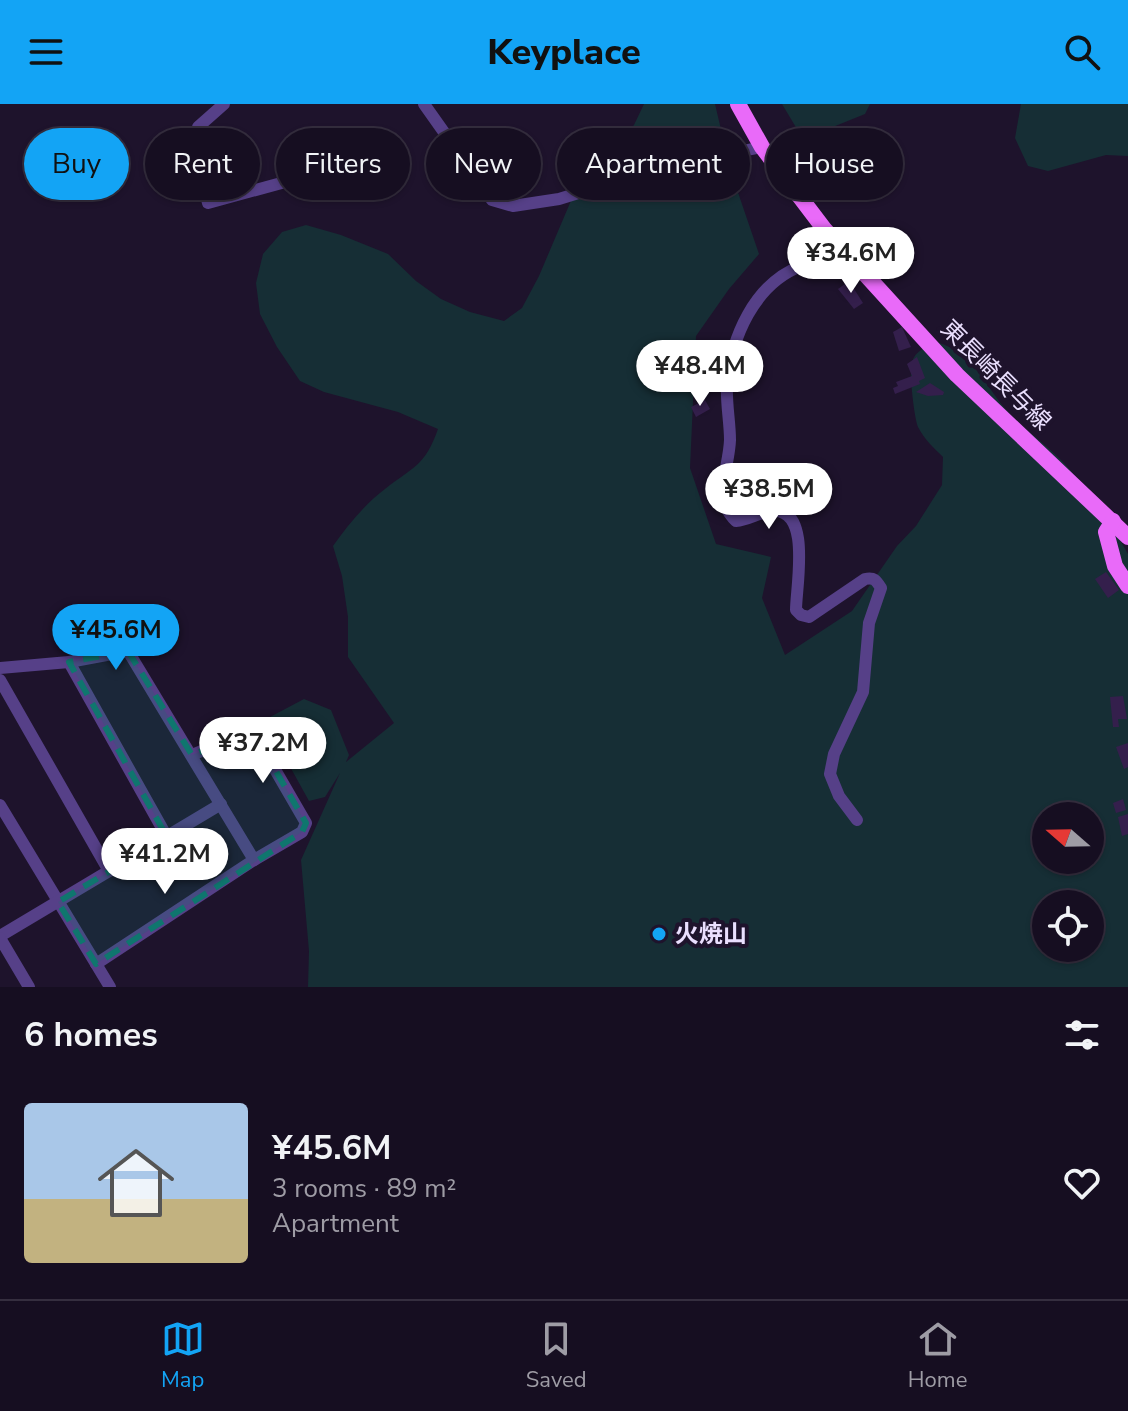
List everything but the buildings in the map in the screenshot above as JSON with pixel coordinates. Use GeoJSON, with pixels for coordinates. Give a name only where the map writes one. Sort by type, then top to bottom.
{"type":"FeatureCollection","features":[{"type":"Feature","properties":{"kind":"main road","name":"東長崎長与線"},"geometry":{"type":"LineString","coordinates":[[738,104],[762,147],[825,230],[957,375],[1128,537]]}},
{"type":"Feature","properties":{"kind":"main road"},"geometry":{"type":"LineString","coordinates":[[1113,521],[1106,532],[1115,566],[1128,586]]}},
{"type":"Feature","properties":{"kind":"street"},"geometry":{"type":"LineString","coordinates":[[224,104],[198,127],[195,149],[208,203],[276,184]]}},
{"type":"Feature","properties":{"kind":"street"},"geometry":{"type":"LineString","coordinates":[[424,104],[492,200],[513,206],[559,199],[656,169],[762,147]]}},
{"type":"Feature","properties":{"kind":"street"},"geometry":{"type":"LineString","coordinates":[[849,254],[800,266],[778,279],[749,311],[732,350],[727,384],[730,439],[723,495],[727,513],[736,521],[772,510],[783,512],[792,519],[799,532],[796,610],[801,615],[809,617],[865,579],[876,580],[881,588],[869,623],[863,692],[834,754],[830,774],[839,796],[857,820]]}},
{"type":"Feature","properties":{"kind":"street"},"geometry":{"type":"LineString","coordinates":[[0,668],[69,662],[128,651],[254,860]]}},
{"type":"Feature","properties":{"kind":"street"},"geometry":{"type":"LineString","coordinates":[[69,662],[167,837]]}},
{"type":"Feature","properties":{"kind":"street"},"geometry":{"type":"LineString","coordinates":[[0,680],[109,871]]}},
{"type":"Feature","properties":{"kind":"street"},"geometry":{"type":"LineString","coordinates":[[96,964],[302,832],[306,823],[255,735],[249,731],[192,755]]}},
{"type":"Feature","properties":{"kind":"street"},"geometry":{"type":"LineString","coordinates":[[29,987],[0,937],[221,804]]}},
{"type":"Feature","properties":{"kind":"street"},"geometry":{"type":"LineString","coordinates":[[0,805],[110,987]]}},
{"type":"Feature","properties":{"kind":"highlighted area"},"geometry":{"type":"Polygon","coordinates":[[[128,651],[192,755],[249,731],[255,735],[306,823],[302,832],[96,964],[58,902],[167,837],[69,662],[128,651]]]}},
{"type":"Feature","properties":{"kind":"shaded area"},"geometry":{"type":"Polygon","coordinates":[[[644,104],[715,104],[721,128],[631,128],[644,104]]]}},
{"type":"Feature","properties":{"kind":"shaded area"},"geometry":{"type":"Polygon","coordinates":[[[782,104],[870,104],[865,114],[830,128],[796,128],[782,104]]]}},
{"type":"Feature","properties":{"kind":"shaded area"},"geometry":{"type":"Polygon","coordinates":[[[1021,104],[1128,104],[1128,156],[1106,155],[1048,171],[1028,166],[1015,138],[1021,104]]]}},
{"type":"Feature","properties":{"kind":"shaded area"},"geometry":{"type":"Polygon","coordinates":[[[571,200],[741,200],[759,254],[729,289],[696,336],[690,468],[716,544],[771,557],[762,598],[785,655],[852,611],[897,546],[916,526],[942,485],[943,457],[918,427],[914,405],[912,362],[922,349],[936,342],[970,362],[1009,413],[1069,468],[1097,504],[1128,554],[1128,987],[308,987],[309,951],[301,860],[340,773],[325,797],[309,801],[267,725],[270,717],[304,699],[331,710],[349,755],[346,762],[394,723],[348,657],[348,617],[342,576],[333,546],[370,501],[423,458],[438,429],[398,412],[324,392],[300,381],[260,314],[256,283],[263,254],[282,232],[306,225],[388,254],[416,281],[441,299],[470,312],[504,321],[522,308],[571,200]]]}},
{"type":"Feature","properties":{"kind":"place","name":"火焼山"},"geometry":{"type":"Point","coordinates":[659,934]}}]}
